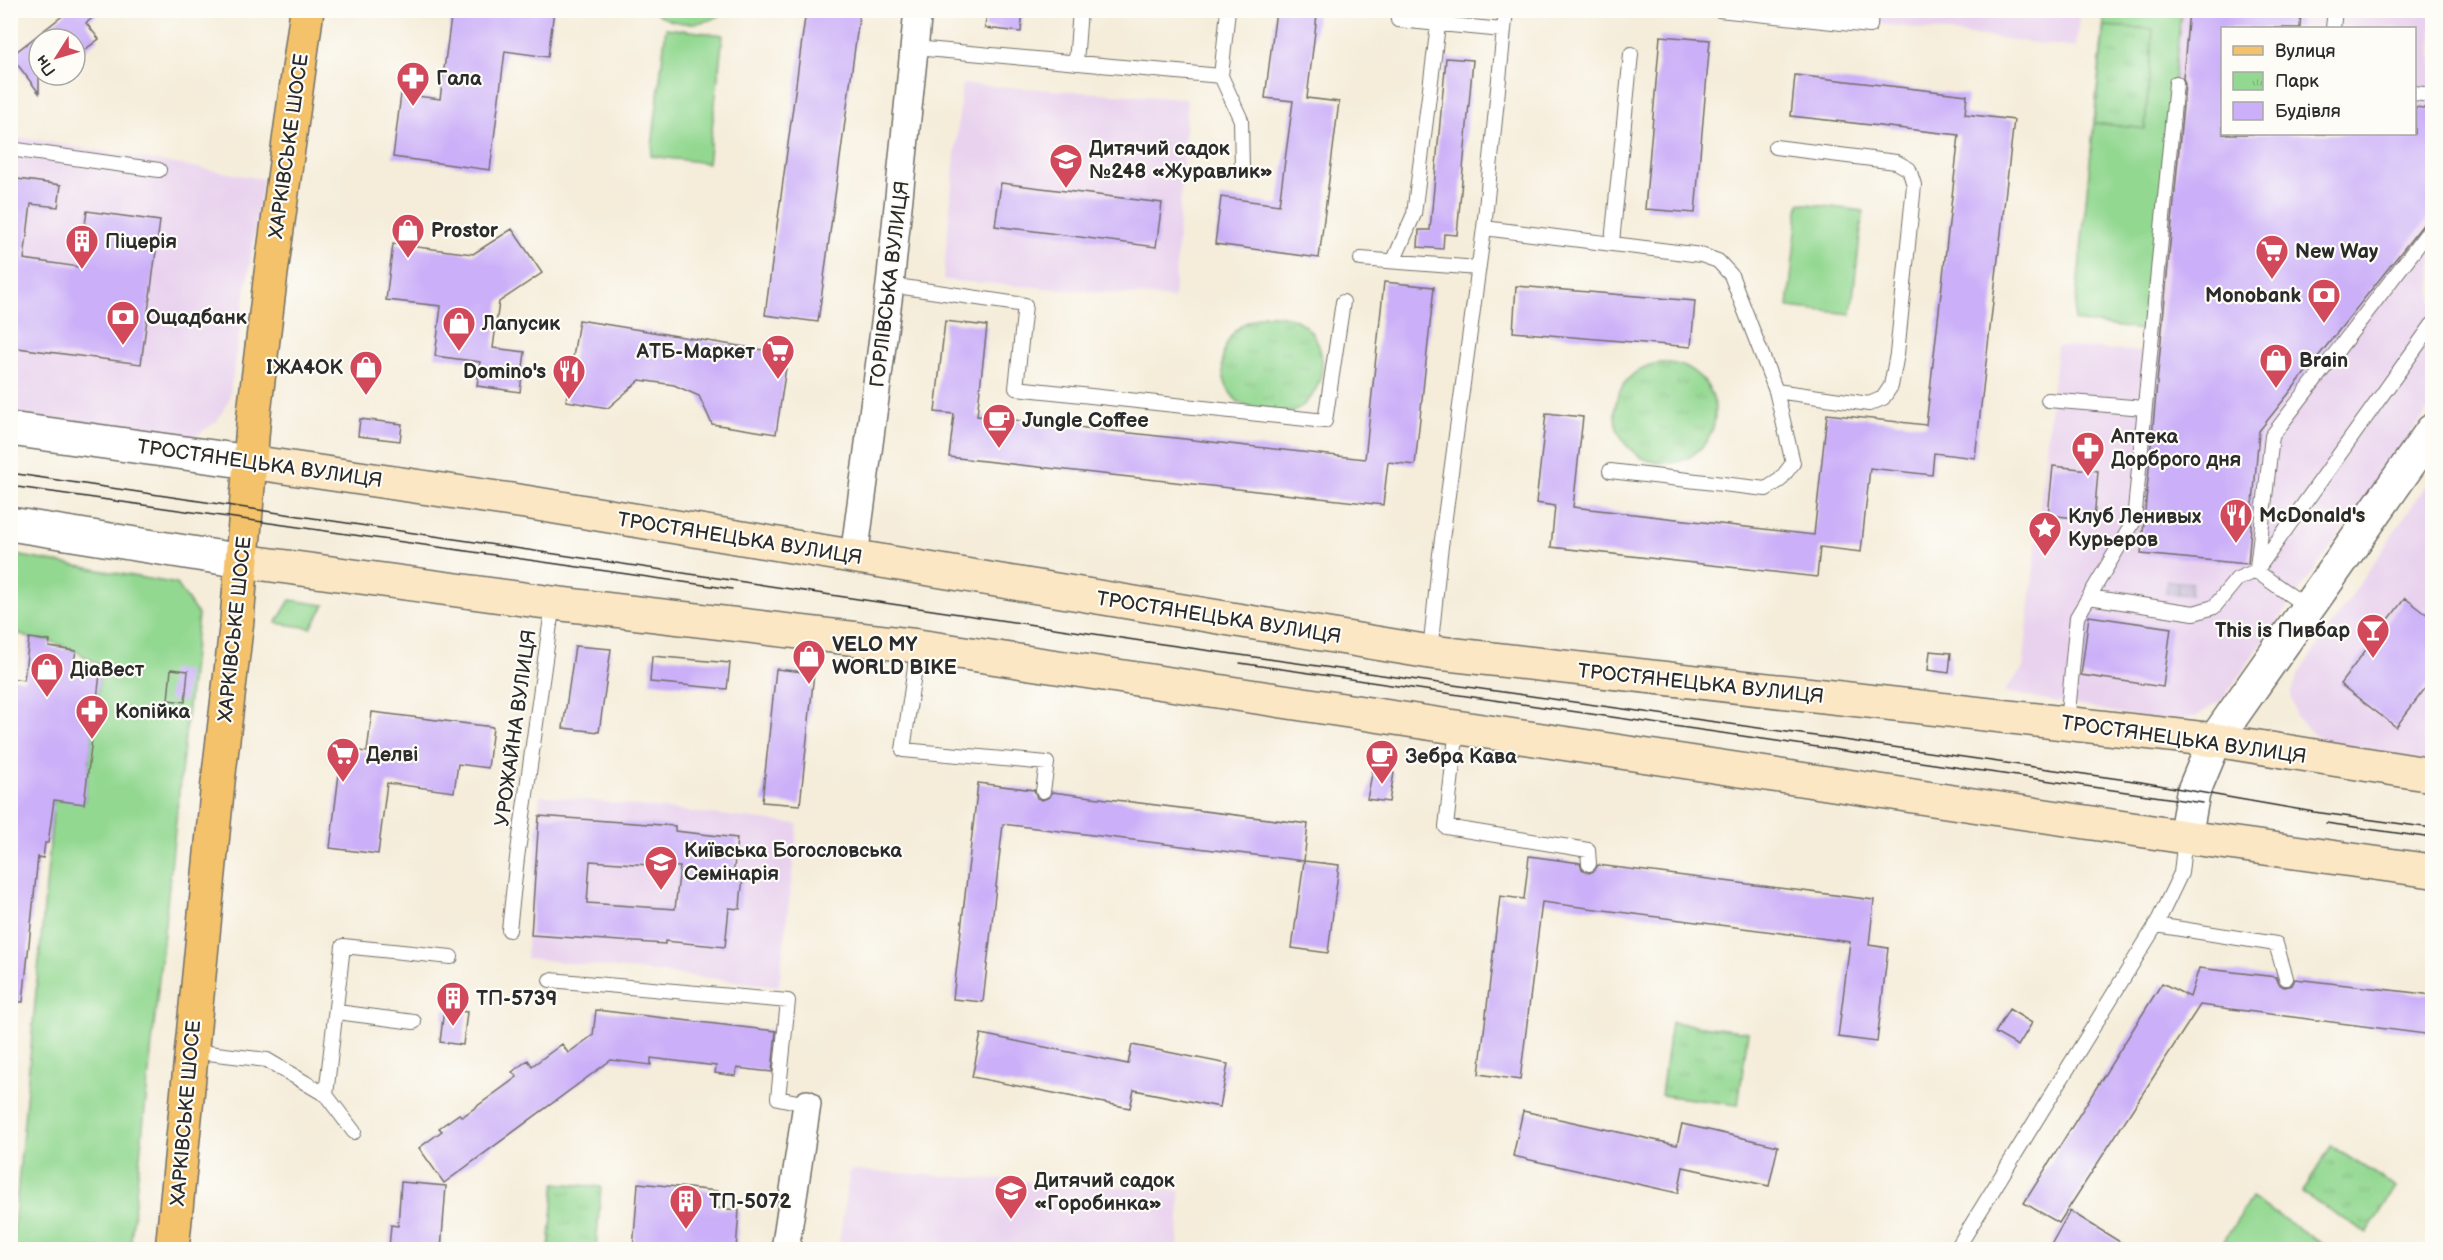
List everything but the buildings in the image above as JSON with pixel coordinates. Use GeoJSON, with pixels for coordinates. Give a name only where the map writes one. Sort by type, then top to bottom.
{"type":"FeatureCollection","features":[{"type":"Feature","properties":{"kind":"main road","name":"ХАРКІВСЬКЕ ШОСЕ"},"geometry":{"type":"LineString","coordinates":[[172,1250],[250,462],[271,273],[307,10]]}},
{"type":"Feature","properties":{"kind":"main road","name":"ТРОСТЯНЕЦЬКА ВУЛИЦЯ"},"geometry":{"type":"LineString","coordinates":[[250,462],[513,500],[1430,652],[2215,740],[2433,775]]}},
{"type":"Feature","properties":{"kind":"main road"},"geometry":{"type":"LineString","coordinates":[[242,561],[553,603],[918,646],[2185,837],[2433,871]]}},
{"type":"Feature","properties":{"kind":"street","name":"ГОРЛІВСЬКА ВУЛИЦЯ"},"geometry":{"type":"LineString","coordinates":[[854,557],[890,285],[918,10]]}},
{"type":"Feature","properties":{"kind":"street","name":"ТРОСТЯНЕЦЬКА ВУЛИЦЯ"},"geometry":{"type":"LineString","coordinates":[[10,429],[250,462]]}},
{"type":"Feature","properties":{"kind":"street"},"geometry":{"type":"LineString","coordinates":[[2185,837],[2193,793],[2215,740],[2307,607],[2431,436]]}},
{"type":"Feature","properties":{"kind":"street"},"geometry":{"type":"LineString","coordinates":[[10,524],[242,561]]}},
{"type":"Feature","properties":{"kind":"street"},"geometry":{"type":"LineString","coordinates":[[786,1250],[807,1104]]}},
{"type":"Feature","properties":{"kind":"lane"},"geometry":{"type":"LineString","coordinates":[[1076,63],[1080,10]]}},
{"type":"Feature","properties":{"kind":"lane"},"geometry":{"type":"LineString","coordinates":[[1228,10],[1221,76],[1241,120],[1242,169]]}},
{"type":"Feature","properties":{"kind":"lane"},"geometry":{"type":"LineString","coordinates":[[1398,10],[1398,20],[1503,30]]}},
{"type":"Feature","properties":{"kind":"lane"},"geometry":{"type":"LineString","coordinates":[[1430,652],[1437,574],[1484,228],[1506,10]]}},
{"type":"Feature","properties":{"kind":"lane"},"geometry":{"type":"LineString","coordinates":[[1719,10],[1870,26],[1871,10]]}},
{"type":"Feature","properties":{"kind":"lane"},"geometry":{"type":"LineString","coordinates":[[2334,27],[2335,10]]}},
{"type":"Feature","properties":{"kind":"lane"},"geometry":{"type":"LineString","coordinates":[[1394,260],[1414,214],[1438,25]]}},
{"type":"Feature","properties":{"kind":"lane"},"geometry":{"type":"LineString","coordinates":[[915,48],[1221,76]]}},
{"type":"Feature","properties":{"kind":"lane"},"geometry":{"type":"LineString","coordinates":[[1611,242],[1631,54]]}},
{"type":"Feature","properties":{"kind":"lane"},"geometry":{"type":"LineString","coordinates":[[2067,723],[2077,617],[2134,521],[2176,83]]}},
{"type":"Feature","properties":{"kind":"lane"},"geometry":{"type":"LineString","coordinates":[[2416,93],[2433,96]]}},
{"type":"Feature","properties":{"kind":"lane"},"geometry":{"type":"LineString","coordinates":[[1775,147],[1896,162],[1909,170],[1914,185],[1897,354],[1891,386],[1883,398],[1869,404],[1776,391]]}},
{"type":"Feature","properties":{"kind":"lane"},"geometry":{"type":"LineString","coordinates":[[10,149],[159,170]]}},
{"type":"Feature","properties":{"kind":"lane"},"geometry":{"type":"LineString","coordinates":[[2256,571],[2272,436],[2433,226]]}},
{"type":"Feature","properties":{"kind":"lane"},"geometry":{"type":"LineString","coordinates":[[1484,228],[1701,255],[1718,261],[1731,275],[1776,391],[1793,464],[1780,480],[1766,489],[1610,471]]}},
{"type":"Feature","properties":{"kind":"lane"},"geometry":{"type":"LineString","coordinates":[[1361,259],[1478,268]]}},
{"type":"Feature","properties":{"kind":"lane"},"geometry":{"type":"LineString","coordinates":[[890,285],[1025,305],[1016,388],[1325,421],[1343,302]]}},
{"type":"Feature","properties":{"kind":"lane"},"geometry":{"type":"LineString","coordinates":[[2089,597],[2194,613],[2214,607],[2237,579],[2256,571],[2433,325]]}},
{"type":"Feature","properties":{"kind":"lane"},"geometry":{"type":"LineString","coordinates":[[2048,400],[2144,408]]}},
{"type":"Feature","properties":{"kind":"lane"},"geometry":{"type":"LineString","coordinates":[[2256,571],[2307,607]]}},
{"type":"Feature","properties":{"kind":"lane","name":"УРОЖАЙНА ВУЛИЦЯ"},"geometry":{"type":"LineString","coordinates":[[509,930],[553,603]]}},
{"type":"Feature","properties":{"kind":"lane"},"geometry":{"type":"LineString","coordinates":[[918,646],[903,750],[1047,764],[1043,791]]}},
{"type":"Feature","properties":{"kind":"lane"},"geometry":{"type":"LineString","coordinates":[[1457,728],[1446,827],[1588,850],[1589,864]]}},
{"type":"Feature","properties":{"kind":"lane"},"geometry":{"type":"LineString","coordinates":[[1956,1250],[2156,925],[2181,873],[2185,837]]}},
{"type":"Feature","properties":{"kind":"lane"},"geometry":{"type":"LineString","coordinates":[[2156,925],[2276,944],[2286,978]]}},
{"type":"Feature","properties":{"kind":"lane"},"geometry":{"type":"LineString","coordinates":[[326,1095],[343,946],[451,957]]}},
{"type":"Feature","properties":{"kind":"lane"},"geometry":{"type":"LineString","coordinates":[[550,980],[788,1000],[778,1098],[807,1104]]}},
{"type":"Feature","properties":{"kind":"lane"},"geometry":{"type":"LineString","coordinates":[[337,1012],[414,1022]]}},
{"type":"Feature","properties":{"kind":"lane"},"geometry":{"type":"LineString","coordinates":[[191,1051],[267,1060],[326,1095],[354,1132]]}},
{"type":"Feature","properties":{"kind":"shaded area"},"geometry":{"type":"Polygon","coordinates":[[[1874,11],[2080,11],[2076,48],[1873,23],[1874,11]]]}},
{"type":"Feature","properties":{"kind":"shaded area"},"geometry":{"type":"Polygon","coordinates":[[[2181,11],[2432,11],[2432,405],[2221,701],[2195,717],[2164,721],[2004,692],[2023,668],[2057,346],[2146,352],[2181,11]]]}},
{"type":"Feature","properties":{"kind":"shaded area","name":"Дитячий садок №248 «Журавлик»"},"geometry":{"type":"Polygon","coordinates":[[[962,84],[1187,99],[1174,298],[943,280],[962,84]]]}},
{"type":"Feature","properties":{"kind":"shaded area"},"geometry":{"type":"Polygon","coordinates":[[[11,136],[263,179],[229,400],[217,421],[194,437],[172,436],[11,413],[11,136]]]}},
{"type":"Feature","properties":{"kind":"shaded area"},"geometry":{"type":"Polygon","coordinates":[[[2432,476],[2432,762],[2333,745],[2312,733],[2296,716],[2291,695],[2298,675],[2432,476]]]}},
{"type":"Feature","properties":{"kind":"shaded area"},"geometry":{"type":"Polygon","coordinates":[[[2166,580],[2193,582],[2191,596],[2165,594],[2166,580]]]}},
{"type":"Feature","properties":{"kind":"shaded area","name":"Київська Богословська Семінарія"},"geometry":{"type":"Polygon","coordinates":[[[540,795],[798,824],[779,986],[526,958],[540,795]]]}},
{"type":"Feature","properties":{"kind":"shaded area","name":"Дитячий садок «Горобинка»"},"geometry":{"type":"Polygon","coordinates":[[[850,1170],[1180,1191],[1178,1249],[838,1249],[850,1170]]]}},
{"type":"Feature","properties":{"kind":"green space"},"geometry":{"type":"Polygon","coordinates":[[[653,11],[727,11],[700,23],[680,23],[662,17],[653,11]]]}},
{"type":"Feature","properties":{"kind":"green space"},"geometry":{"type":"Polygon","coordinates":[[[2105,11],[2181,11],[2149,331],[2074,321],[2105,11]]]}},
{"type":"Feature","properties":{"kind":"green space"},"geometry":{"type":"Polygon","coordinates":[[[2104,26],[2153,29],[2145,129],[2094,123],[2104,26]]]}},
{"type":"Feature","properties":{"kind":"green space"},"geometry":{"type":"Polygon","coordinates":[[[666,28],[723,35],[708,163],[651,156],[666,28]]]}},
{"type":"Feature","properties":{"kind":"green space"},"geometry":{"type":"Polygon","coordinates":[[[1799,203],[1863,211],[1851,314],[1788,307],[1799,203]]]}},
{"type":"Feature","properties":{"kind":"green space"},"geometry":{"type":"Polygon","coordinates":[[[1264,315],[1284,316],[1296,320],[1306,327],[1318,345],[1322,367],[1320,378],[1310,398],[1292,412],[1243,405],[1230,392],[1223,375],[1223,355],[1230,338],[1242,325],[1264,315]]]}},
{"type":"Feature","properties":{"kind":"green space"},"geometry":{"type":"Polygon","coordinates":[[[1665,363],[1684,367],[1701,377],[1711,394],[1715,413],[1711,432],[1701,449],[1684,459],[1665,463],[1646,459],[1629,449],[1619,432],[1615,413],[1619,394],[1629,377],[1646,367],[1665,363]]]}},
{"type":"Feature","properties":{"kind":"green space"},"geometry":{"type":"Polygon","coordinates":[[[10,554],[177,584],[198,615],[130,1249],[12,1249],[54,800],[84,803],[101,666],[76,651],[50,641],[29,638],[11,630],[10,554]]]}},
{"type":"Feature","properties":{"kind":"green space"},"geometry":{"type":"Polygon","coordinates":[[[290,600],[325,605],[311,628],[276,623],[290,600]]]}},
{"type":"Feature","properties":{"kind":"green space"},"geometry":{"type":"Polygon","coordinates":[[[1671,1022],[1748,1032],[1738,1105],[1661,1095],[1671,1022]]]}},
{"type":"Feature","properties":{"kind":"green space"},"geometry":{"type":"Polygon","coordinates":[[[2331,1146],[2396,1187],[2367,1233],[2302,1193],[2331,1146]]]}},
{"type":"Feature","properties":{"kind":"green space"},"geometry":{"type":"Polygon","coordinates":[[[555,1183],[601,1187],[596,1249],[549,1249],[555,1183]]]}},
{"type":"Feature","properties":{"kind":"green space"},"geometry":{"type":"Polygon","coordinates":[[[2251,1198],[2326,1246],[2324,1249],[2219,1249],[2251,1198]]]}},
{"type":"Feature","properties":{"kind":"tram line"},"geometry":{"type":"LineString","coordinates":[[10,473],[1148,642],[2141,782],[2314,812],[2432,828]]}},
{"type":"Feature","properties":{"kind":"tram line"},"geometry":{"type":"LineString","coordinates":[[10,486],[732,589]]}},
{"type":"Feature","properties":{"kind":"tram line"},"geometry":{"type":"LineString","coordinates":[[1240,663],[2202,803]]}},
{"type":"Feature","properties":{"kind":"tram line"},"geometry":{"type":"LineString","coordinates":[[2326,823],[2432,838]]}},
{"type":"Feature","properties":{"kind":"place","name":"Гала"},"geometry":{"type":"Point","coordinates":[413,107]}},
{"type":"Feature","properties":{"kind":"place","name":"Дитячий садок №248 «Журавлик»"},"geometry":{"type":"Point","coordinates":[1066,189]}},
{"type":"Feature","properties":{"kind":"place","name":"Prostor"},"geometry":{"type":"Point","coordinates":[408,259]}},
{"type":"Feature","properties":{"kind":"place","name":"Піцерія"},"geometry":{"type":"Point","coordinates":[82,270]}},
{"type":"Feature","properties":{"kind":"place","name":"New Way"},"geometry":{"type":"Point","coordinates":[2272,280]}},
{"type":"Feature","properties":{"kind":"place","name":"Monobank"},"geometry":{"type":"Point","coordinates":[2324,324]}},
{"type":"Feature","properties":{"kind":"place","name":"Ощадбанк"},"geometry":{"type":"Point","coordinates":[123,346]}},
{"type":"Feature","properties":{"kind":"place","name":"Лапусик"},"geometry":{"type":"Point","coordinates":[459,352]}},
{"type":"Feature","properties":{"kind":"place","name":"АТБ-Маркет"},"geometry":{"type":"Point","coordinates":[778,380]}},
{"type":"Feature","properties":{"kind":"place","name":"Brain"},"geometry":{"type":"Point","coordinates":[2276,389]}},
{"type":"Feature","properties":{"kind":"place","name":"IЖА4ОК"},"geometry":{"type":"Point","coordinates":[366,396]}},
{"type":"Feature","properties":{"kind":"place","name":"Domino's"},"geometry":{"type":"Point","coordinates":[569,400]}},
{"type":"Feature","properties":{"kind":"place","name":"Jungle Coffee"},"geometry":{"type":"Point","coordinates":[999,449]}},
{"type":"Feature","properties":{"kind":"place","name":"Аптека Дорброго дня"},"geometry":{"type":"Point","coordinates":[2088,477]}},
{"type":"Feature","properties":{"kind":"place","name":"McDonald's"},"geometry":{"type":"Point","coordinates":[2236,544]}},
{"type":"Feature","properties":{"kind":"place","name":"Клуб Ленивых Курьеров"},"geometry":{"type":"Point","coordinates":[2045,557]}},
{"type":"Feature","properties":{"kind":"place","name":"This is Пивбар"},"geometry":{"type":"Point","coordinates":[2373,659]}},
{"type":"Feature","properties":{"kind":"place","name":"VELO MY WORLD BIKE"},"geometry":{"type":"Point","coordinates":[809,685]}},
{"type":"Feature","properties":{"kind":"place","name":"ДіаВест"},"geometry":{"type":"Point","coordinates":[47,698]}},
{"type":"Feature","properties":{"kind":"place","name":"Копійка"},"geometry":{"type":"Point","coordinates":[92,740]}},
{"type":"Feature","properties":{"kind":"place","name":"Делві"},"geometry":{"type":"Point","coordinates":[343,783]}},
{"type":"Feature","properties":{"kind":"place","name":"Зебра Кава"},"geometry":{"type":"Point","coordinates":[1382,785]}},
{"type":"Feature","properties":{"kind":"place","name":"Київська Богословська Семінарія"},"geometry":{"type":"Point","coordinates":[661,891]}},
{"type":"Feature","properties":{"kind":"place","name":"ТП-5739"},"geometry":{"type":"Point","coordinates":[453,1027]}},
{"type":"Feature","properties":{"kind":"place","name":"Дитячий садок «Горобинка»"},"geometry":{"type":"Point","coordinates":[1011,1220]}},
{"type":"Feature","properties":{"kind":"place","name":"ТП-5072"},"geometry":{"type":"Point","coordinates":[686,1230]}}]}
